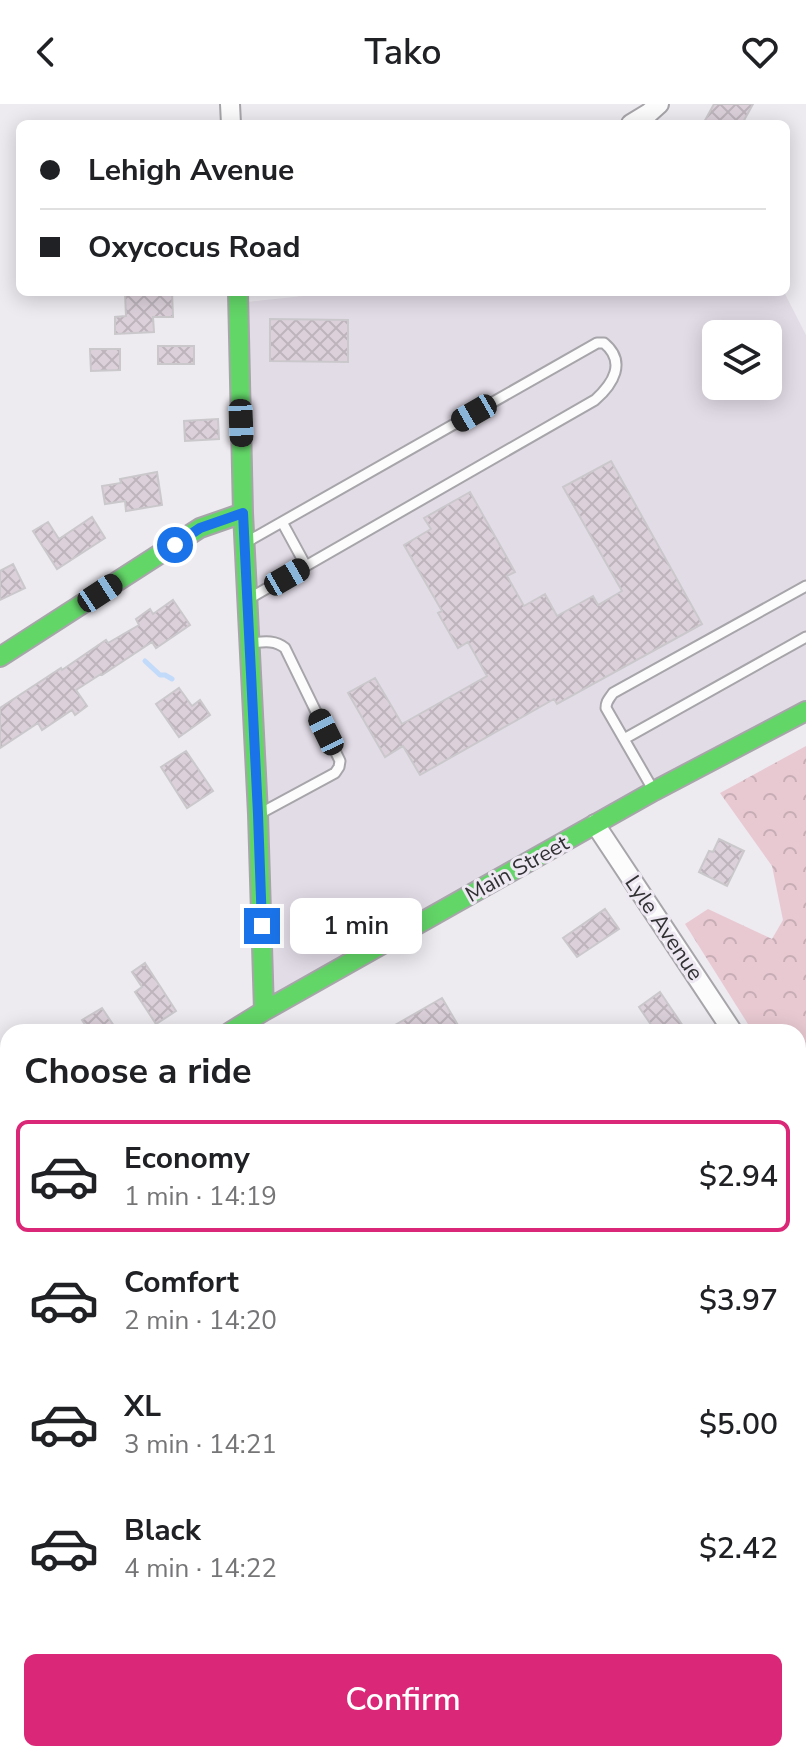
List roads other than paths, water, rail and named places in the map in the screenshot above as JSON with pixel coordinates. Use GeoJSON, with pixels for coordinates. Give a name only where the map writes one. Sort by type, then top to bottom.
{"type":"FeatureCollection","features":[{"type":"Feature","properties":{"kind":"main road"},"geometry":{"type":"LineString","coordinates":[[238,296],[244,543],[258,814],[264,1011]]}},
{"type":"Feature","properties":{"kind":"main road"},"geometry":{"type":"LineString","coordinates":[[0,657],[200,528],[243,513]]}},
{"type":"Feature","properties":{"kind":"main road","name":"Main Street"},"geometry":{"type":"LineString","coordinates":[[243,1024],[654,791],[806,711]]}},
{"type":"Feature","properties":{"kind":"street"},"geometry":{"type":"LineString","coordinates":[[638,120],[659,104]]}},
{"type":"Feature","properties":{"kind":"street","name":"Lyle Avenue"},"geometry":{"type":"LineString","coordinates":[[595,824],[728,1024]]}},
{"type":"Feature","properties":{"kind":"lane"},"geometry":{"type":"LineString","coordinates":[[244,543],[597,343],[604,343],[615,355],[612,383],[595,400],[248,600]]}},
{"type":"Feature","properties":{"kind":"lane"},"geometry":{"type":"LineString","coordinates":[[282,522],[306,566]]}},
{"type":"Feature","properties":{"kind":"lane"},"geometry":{"type":"LineString","coordinates":[[654,791],[606,708],[613,693],[806,586]]}},
{"type":"Feature","properties":{"kind":"lane"},"geometry":{"type":"LineString","coordinates":[[624,739],[806,637]]}},
{"type":"Feature","properties":{"kind":"lane"},"geometry":{"type":"LineString","coordinates":[[250,643],[272,641],[285,648],[340,761],[335,773],[258,814]]}},
{"type":"Feature","properties":{"kind":"waterway"},"geometry":{"type":"LineString","coordinates":[[145,661],[160,675],[172,679]]}}]}
